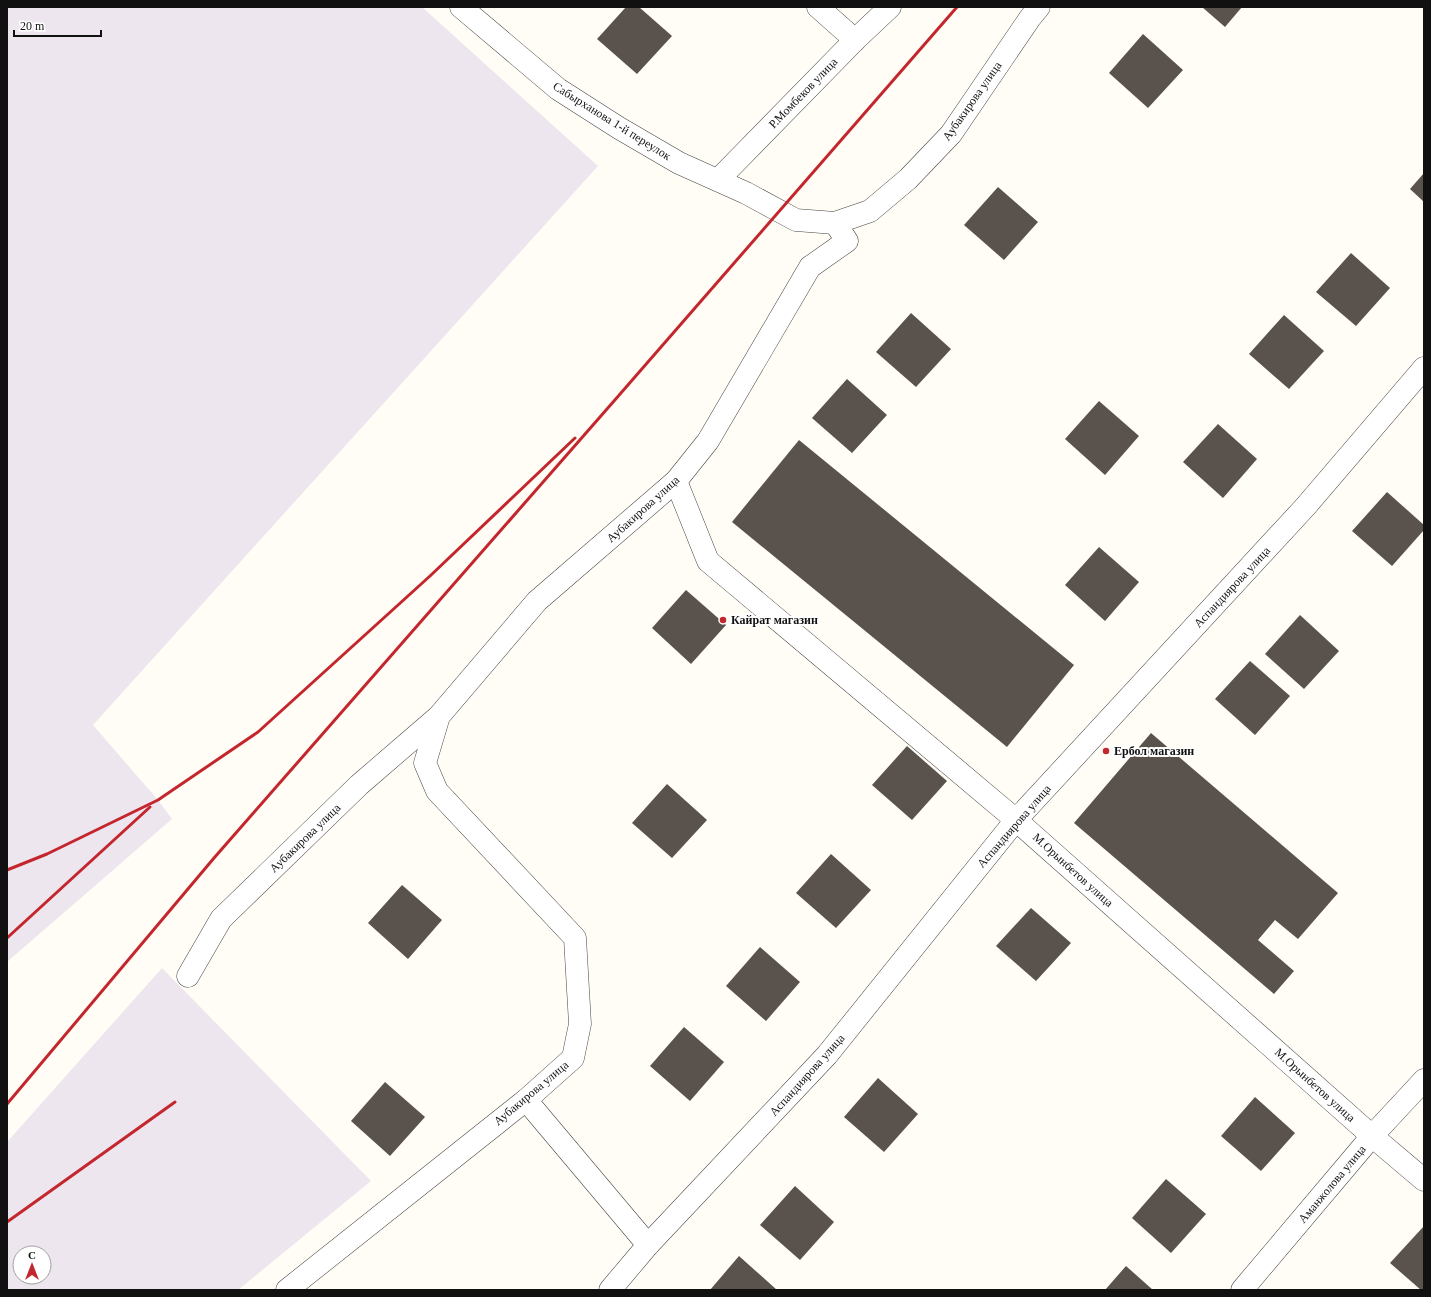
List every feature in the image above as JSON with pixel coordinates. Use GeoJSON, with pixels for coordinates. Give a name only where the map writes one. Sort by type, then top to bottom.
{"type":"FeatureCollection","features":[{"type":"Feature","properties":{"kind":"street","name":"Сабырханова 1-й переулок"},"geometry":{"type":"LineString","coordinates":[[461,7],[558,89],[619,128],[679,163],[746,193],[779,210]]}},
{"type":"Feature","properties":{"kind":"street"},"geometry":{"type":"LineString","coordinates":[[818,7],[855,40]]}},
{"type":"Feature","properties":{"kind":"street","name":"Р.Момбеков улица"},"geometry":{"type":"LineString","coordinates":[[718,180],[855,40],[890,7]]}},
{"type":"Feature","properties":{"kind":"street","name":"Аубакирова улица"},"geometry":{"type":"LineString","coordinates":[[779,210],[796,220],[835,222],[870,211],[908,179],[951,134],[1039,7]]}},
{"type":"Feature","properties":{"kind":"street","name":"Аубакирова улица"},"geometry":{"type":"LineString","coordinates":[[188,976],[221,919],[359,785],[439,716],[537,602],[676,481],[708,441],[810,267],[847,242],[835,222]]}},
{"type":"Feature","properties":{"kind":"street","name":"Аспандиярова улица"},"geometry":{"type":"LineString","coordinates":[[610,1290],[648,1245],[827,1055],[1016,820],[1306,506],[1424,368]]}},
{"type":"Feature","properties":{"kind":"street","name":"М.Орынбетов улица"},"geometry":{"type":"LineString","coordinates":[[676,481],[708,561],[1016,820],[1372,1136],[1424,1180]]}},
{"type":"Feature","properties":{"kind":"street","name":"Аубакирова улица"},"geometry":{"type":"LineString","coordinates":[[287,1290],[526,1100],[573,1058],[580,1024],[575,938],[437,791],[425,763],[439,716]]}},
{"type":"Feature","properties":{"kind":"street","name":"Аманжолова улица"},"geometry":{"type":"LineString","coordinates":[[1242,1290],[1372,1136],[1424,1080]]}},
{"type":"Feature","properties":{"kind":"street"},"geometry":{"type":"LineString","coordinates":[[526,1100],[648,1245]]}},
{"type":"Feature","properties":{"kind":"shaded area"},"geometry":{"type":"Polygon","coordinates":[[[7,7],[422,7],[598,166],[93,725],[158,800],[172,819],[7,962],[7,7]]]}},
{"type":"Feature","properties":{"kind":"shaded area"},"geometry":{"type":"Polygon","coordinates":[[[162,968],[371,1181],[238,1290],[7,1290],[7,1142],[162,968]]]}},
{"type":"Feature","properties":{"kind":"building"},"geometry":{"type":"Polygon","coordinates":[[[626,7],[639,7],[672,36],[637,74],[597,39],[626,7]]]}},
{"type":"Feature","properties":{"kind":"building"},"geometry":{"type":"Polygon","coordinates":[[[1202,7],[1242,7],[1225,27],[1202,7]]]}},
{"type":"Feature","properties":{"kind":"building"},"geometry":{"type":"Polygon","coordinates":[[[1143,34],[1183,70],[1148,108],[1109,73],[1143,34]]]}},
{"type":"Feature","properties":{"kind":"building"},"geometry":{"type":"Polygon","coordinates":[[[1424,173],[1424,202],[1410,189],[1424,173]]]}},
{"type":"Feature","properties":{"kind":"building"},"geometry":{"type":"Polygon","coordinates":[[[998,187],[1038,222],[1004,260],[964,225],[998,187]]]}},
{"type":"Feature","properties":{"kind":"building"},"geometry":{"type":"Polygon","coordinates":[[[1351,253],[1390,288],[1356,326],[1316,292],[1351,253]]]}},
{"type":"Feature","properties":{"kind":"building"},"geometry":{"type":"Polygon","coordinates":[[[911,313],[951,349],[916,387],[876,352],[911,313]]]}},
{"type":"Feature","properties":{"kind":"building"},"geometry":{"type":"Polygon","coordinates":[[[1284,315],[1324,351],[1289,389],[1249,354],[1284,315]]]}},
{"type":"Feature","properties":{"kind":"building"},"geometry":{"type":"Polygon","coordinates":[[[847,379],[887,415],[852,453],[812,418],[847,379]]]}},
{"type":"Feature","properties":{"kind":"building"},"geometry":{"type":"Polygon","coordinates":[[[1099,401],[1139,436],[1105,475],[1065,439],[1099,401]]]}},
{"type":"Feature","properties":{"kind":"building"},"geometry":{"type":"Polygon","coordinates":[[[1218,424],[1257,459],[1223,498],[1183,462],[1218,424]]]}},
{"type":"Feature","properties":{"kind":"building"},"geometry":{"type":"Polygon","coordinates":[[[799,440],[1074,665],[1007,747],[732,522],[799,440]]]}},
{"type":"Feature","properties":{"kind":"building"},"geometry":{"type":"Polygon","coordinates":[[[1387,492],[1424,525],[1424,530],[1392,566],[1352,531],[1387,492]]]}},
{"type":"Feature","properties":{"kind":"building"},"geometry":{"type":"Polygon","coordinates":[[[1099,547],[1139,582],[1105,621],[1065,585],[1099,547]]]}},
{"type":"Feature","properties":{"kind":"building"},"geometry":{"type":"Polygon","coordinates":[[[686,590],[726,625],[691,664],[652,628],[686,590]]]}},
{"type":"Feature","properties":{"kind":"building"},"geometry":{"type":"Polygon","coordinates":[[[1300,615],[1339,651],[1304,689],[1265,654],[1300,615]]]}},
{"type":"Feature","properties":{"kind":"building"},"geometry":{"type":"Polygon","coordinates":[[[1250,661],[1290,696],[1255,735],[1215,699],[1250,661]]]}},
{"type":"Feature","properties":{"kind":"building"},"geometry":{"type":"Polygon","coordinates":[[[1151,733],[1338,893],[1298,939],[1275,920],[1258,940],[1294,971],[1274,994],[1074,823],[1151,733]]]}},
{"type":"Feature","properties":{"kind":"building"},"geometry":{"type":"Polygon","coordinates":[[[907,746],[947,781],[912,820],[872,785],[907,746]]]}},
{"type":"Feature","properties":{"kind":"building"},"geometry":{"type":"Polygon","coordinates":[[[667,784],[707,820],[672,858],[632,823],[667,784]]]}},
{"type":"Feature","properties":{"kind":"building"},"geometry":{"type":"Polygon","coordinates":[[[831,854],[871,890],[836,928],[796,893],[831,854]]]}},
{"type":"Feature","properties":{"kind":"building"},"geometry":{"type":"Polygon","coordinates":[[[402,885],[442,920],[408,959],[368,923],[402,885]]]}},
{"type":"Feature","properties":{"kind":"building"},"geometry":{"type":"Polygon","coordinates":[[[1031,908],[1071,943],[1036,981],[996,946],[1031,908]]]}},
{"type":"Feature","properties":{"kind":"building"},"geometry":{"type":"Polygon","coordinates":[[[760,947],[800,982],[766,1021],[726,986],[760,947]]]}},
{"type":"Feature","properties":{"kind":"building"},"geometry":{"type":"Polygon","coordinates":[[[684,1027],[724,1062],[690,1101],[650,1066],[684,1027]]]}},
{"type":"Feature","properties":{"kind":"building"},"geometry":{"type":"Polygon","coordinates":[[[878,1078],[918,1114],[884,1152],[844,1117],[878,1078]]]}},
{"type":"Feature","properties":{"kind":"building"},"geometry":{"type":"Polygon","coordinates":[[[385,1082],[425,1117],[390,1156],[351,1121],[385,1082]]]}},
{"type":"Feature","properties":{"kind":"building"},"geometry":{"type":"Polygon","coordinates":[[[1255,1097],[1295,1133],[1261,1171],[1221,1136],[1255,1097]]]}},
{"type":"Feature","properties":{"kind":"building"},"geometry":{"type":"Polygon","coordinates":[[[1166,1179],[1206,1214],[1171,1253],[1132,1218],[1166,1179]]]}},
{"type":"Feature","properties":{"kind":"building"},"geometry":{"type":"Polygon","coordinates":[[[795,1186],[834,1222],[800,1260],[760,1225],[795,1186]]]}},
{"type":"Feature","properties":{"kind":"building"},"geometry":{"type":"Polygon","coordinates":[[[1424,1226],[1424,1290],[1421,1290],[1390,1263],[1424,1226]]]}},
{"type":"Feature","properties":{"kind":"building"},"geometry":{"type":"Polygon","coordinates":[[[739,1256],[777,1290],[710,1290],[739,1256]]]}},
{"type":"Feature","properties":{"kind":"building"},"geometry":{"type":"Polygon","coordinates":[[[1126,1266],[1153,1290],[1105,1290],[1126,1266]]]}},
{"type":"Feature","properties":{"kind":"railway"},"geometry":{"type":"LineString","coordinates":[[7,1104],[214,858],[957,7]]}},
{"type":"Feature","properties":{"kind":"railway"},"geometry":{"type":"LineString","coordinates":[[7,870],[47,854],[158,800],[258,732],[430,576],[575,438]]}},
{"type":"Feature","properties":{"kind":"railway"},"geometry":{"type":"LineString","coordinates":[[7,938],[150,807]]}},
{"type":"Feature","properties":{"kind":"railway"},"geometry":{"type":"LineString","coordinates":[[7,1222],[175,1102]]}},
{"type":"Feature","properties":{"kind":"place","name":"Кайрат магазин"},"geometry":{"type":"Point","coordinates":[723,620]}},
{"type":"Feature","properties":{"kind":"place","name":"Ербол магазин"},"geometry":{"type":"Point","coordinates":[1106,751]}}]}
